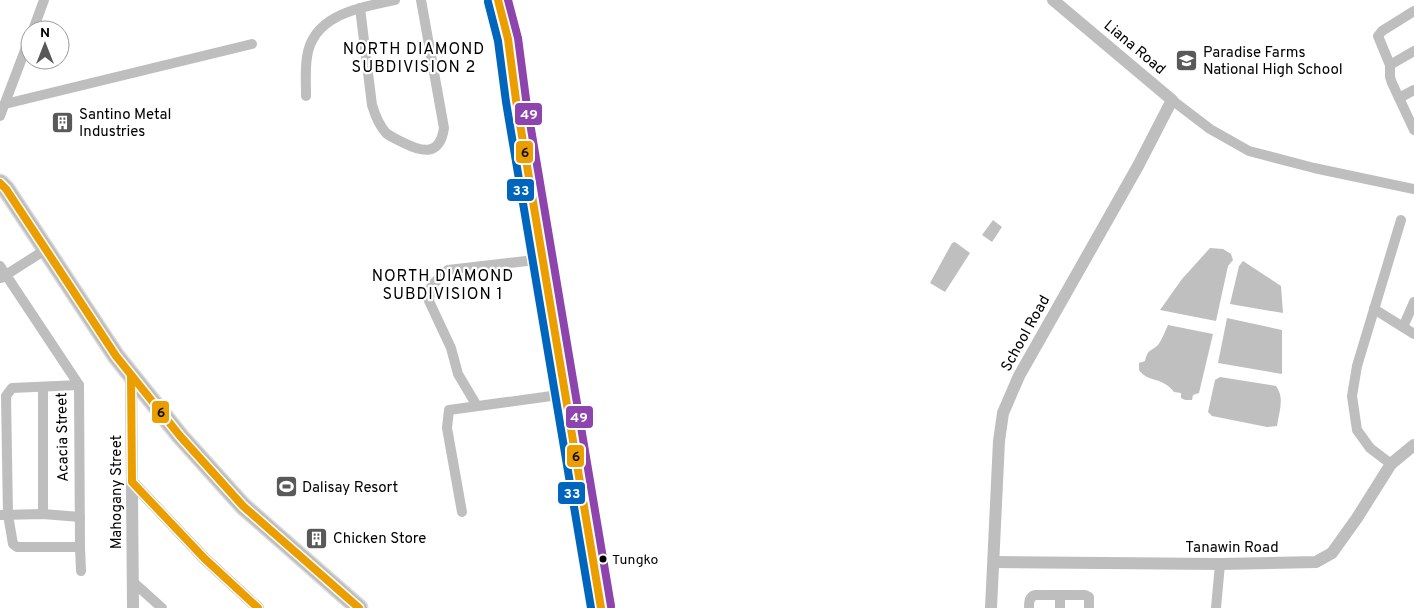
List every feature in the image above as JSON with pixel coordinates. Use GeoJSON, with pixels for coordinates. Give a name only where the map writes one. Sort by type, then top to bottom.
{"type":"FeatureCollection","features":[{"type":"Feature","properties":{"kind":"main road"},"geometry":{"type":"LineString","coordinates":[[498,0],[510,50],[516,100],[544,258],[601,608]]}},
{"type":"Feature","properties":{"kind":"main road"},"geometry":{"type":"LineString","coordinates":[[0,183],[6,189],[93,323],[131,376],[180,436],[243,506],[359,608]]}},
{"type":"Feature","properties":{"kind":"street"},"geometry":{"type":"LineString","coordinates":[[37,20],[44,0]]}},
{"type":"Feature","properties":{"kind":"street"},"geometry":{"type":"LineString","coordinates":[[306,96],[305,69],[307,56],[314,36],[322,26],[330,20],[360,8],[395,0]]}},
{"type":"Feature","properties":{"kind":"street"},"geometry":{"type":"LineString","coordinates":[[360,8],[372,105],[377,120],[387,134],[417,149],[427,150],[437,147],[442,139],[444,128],[421,0]]}},
{"type":"Feature","properties":{"kind":"street","name":"Liana Road"},"geometry":{"type":"LineString","coordinates":[[1053,0],[1172,100]]}},
{"type":"Feature","properties":{"kind":"street"},"geometry":{"type":"LineString","coordinates":[[1414,11],[1382,31],[1378,36],[1390,65],[1390,77],[1414,130]]}},
{"type":"Feature","properties":{"kind":"street"},"geometry":{"type":"LineString","coordinates":[[5,104],[252,44]]}},
{"type":"Feature","properties":{"kind":"street"},"geometry":{"type":"LineString","coordinates":[[1390,65],[1414,51]]}},
{"type":"Feature","properties":{"kind":"street"},"geometry":{"type":"LineString","coordinates":[[0,116],[20,64]]}},
{"type":"Feature","properties":{"kind":"street"},"geometry":{"type":"LineString","coordinates":[[1399,98],[1414,90]]}},
{"type":"Feature","properties":{"kind":"street"},"geometry":{"type":"LineString","coordinates":[[1172,100],[1210,129],[1249,150],[1314,168],[1414,189]]}},
{"type":"Feature","properties":{"kind":"street","name":"School Road"},"geometry":{"type":"LineString","coordinates":[[991,608],[999,442],[1006,402],[1138,166],[1172,100]]}},
{"type":"Feature","properties":{"kind":"street"},"geometry":{"type":"LineString","coordinates":[[1391,464],[1370,448],[1362,439],[1357,430],[1352,396],[1357,366],[1401,220]]}},
{"type":"Feature","properties":{"kind":"street"},"geometry":{"type":"LineString","coordinates":[[2,273],[45,250]]}},
{"type":"Feature","properties":{"kind":"street"},"geometry":{"type":"LineString","coordinates":[[477,406],[458,374],[450,348],[430,304],[430,289],[436,280],[448,270],[544,258]]}},
{"type":"Feature","properties":{"kind":"street","name":"Acacia Street"},"geometry":{"type":"LineString","coordinates":[[2,273],[79,385],[81,571]]}},
{"type":"Feature","properties":{"kind":"street"},"geometry":{"type":"LineString","coordinates":[[1403,327],[1414,302]]}},
{"type":"Feature","properties":{"kind":"street"},"geometry":{"type":"LineString","coordinates":[[1374,309],[1414,334]]}},
{"type":"Feature","properties":{"kind":"street","name":"Mahogany Street"},"geometry":{"type":"LineString","coordinates":[[131,376],[133,608]]}},
{"type":"Feature","properties":{"kind":"street"},"geometry":{"type":"LineString","coordinates":[[79,385],[12,388],[6,396],[4,515],[14,544],[17,547],[80,548]]}},
{"type":"Feature","properties":{"kind":"street"},"geometry":{"type":"LineString","coordinates":[[43,386],[43,514]]}},
{"type":"Feature","properties":{"kind":"street"},"geometry":{"type":"LineString","coordinates":[[462,512],[447,428],[449,410],[566,394]]}},
{"type":"Feature","properties":{"kind":"street","name":"Tanawin Road"},"geometry":{"type":"LineString","coordinates":[[994,562],[1220,564],[1316,562],[1328,557],[1357,518],[1391,464],[1414,445]]}},
{"type":"Feature","properties":{"kind":"street"},"geometry":{"type":"LineString","coordinates":[[132,482],[204,559],[258,608]]}},
{"type":"Feature","properties":{"kind":"street"},"geometry":{"type":"LineString","coordinates":[[4,515],[43,514],[80,518]]}},
{"type":"Feature","properties":{"kind":"street"},"geometry":{"type":"LineString","coordinates":[[1216,608],[1220,564]]}},
{"type":"Feature","properties":{"kind":"street"},"geometry":{"type":"LineString","coordinates":[[133,582],[162,608]]}},
{"type":"Feature","properties":{"kind":"street"},"geometry":{"type":"LineString","coordinates":[[1029,608],[1029,600],[1032,596],[1060,595],[1085,595],[1088,597],[1089,608]]}},
{"type":"Feature","properties":{"kind":"street"},"geometry":{"type":"LineString","coordinates":[[1060,595],[1060,608]]}},
{"type":"Feature","properties":{"kind":"shaded area"},"geometry":{"type":"Polygon","coordinates":[[[993,220],[1002,227],[992,242],[982,235],[993,220]]]}},
{"type":"Feature","properties":{"kind":"shaded area"},"geometry":{"type":"Polygon","coordinates":[[[955,242],[970,253],[945,292],[930,283],[952,243],[955,242]]]}},
{"type":"Feature","properties":{"kind":"shaded area"},"geometry":{"type":"Polygon","coordinates":[[[1210,248],[1223,249],[1231,254],[1233,260],[1228,266],[1216,321],[1160,310],[1182,279],[1210,248]]]}},
{"type":"Feature","properties":{"kind":"shaded area"},"geometry":{"type":"Polygon","coordinates":[[[1243,261],[1281,286],[1283,313],[1230,304],[1239,266],[1243,261]]]}},
{"type":"Feature","properties":{"kind":"shaded area"},"geometry":{"type":"Polygon","coordinates":[[[1227,318],[1282,330],[1282,374],[1218,363],[1227,318]]]}},
{"type":"Feature","properties":{"kind":"shaded area"},"geometry":{"type":"Polygon","coordinates":[[[1168,325],[1213,334],[1199,393],[1193,395],[1192,400],[1181,398],[1181,393],[1174,392],[1165,384],[1147,377],[1139,370],[1139,363],[1145,361],[1148,353],[1158,345],[1168,325]]]}},
{"type":"Feature","properties":{"kind":"shaded area"},"geometry":{"type":"Polygon","coordinates":[[[1220,377],[1276,386],[1281,400],[1277,426],[1267,427],[1212,416],[1208,412],[1215,380],[1220,377]]]}},
{"type":"Feature","properties":{"kind":"transit line","name":"6"},"geometry":{"type":"LineString","coordinates":[[498,0],[508,39],[516,100],[601,608]]}},
{"type":"Feature","properties":{"kind":"transit line","name":"49"},"geometry":{"type":"LineString","coordinates":[[508,0],[518,38],[526,99],[611,606]]}},
{"type":"Feature","properties":{"kind":"transit line","name":"33"},"geometry":{"type":"LineString","coordinates":[[488,2],[498,41],[506,102],[591,608]]}},
{"type":"Feature","properties":{"kind":"transit line","name":"6"},"geometry":{"type":"LineString","coordinates":[[0,183],[6,189],[116,356],[180,436],[243,506],[359,608]]}},
{"type":"Feature","properties":{"kind":"transit line","name":"6"},"geometry":{"type":"LineString","coordinates":[[131,376],[132,482],[205,559],[258,608]]}},
{"type":"Feature","properties":{"kind":"place","name":"Paradise Farms National High School"},"geometry":{"type":"Point","coordinates":[1187,61]}},
{"type":"Feature","properties":{"kind":"place","name":"Santino Metal Industries"},"geometry":{"type":"Point","coordinates":[63,123]}},
{"type":"Feature","properties":{"kind":"place","name":"Dalisay Resort"},"geometry":{"type":"Point","coordinates":[286,487]}},
{"type":"Feature","properties":{"kind":"place","name":"Chicken Store"},"geometry":{"type":"Point","coordinates":[317,538]}},
{"type":"Feature","properties":{"kind":"place","name":"Tungko"},"geometry":{"type":"Point","coordinates":[603,559]}},
{"type":"Feature","properties":{"kind":"district","name":"NORTH DIAMOND SUBDIVISION 2"},"geometry":{"type":"Point","coordinates":[414,57]}},
{"type":"Feature","properties":{"kind":"district","name":"NORTH DIAMOND SUBDIVISION 1"},"geometry":{"type":"Point","coordinates":[443,284]}}]}
